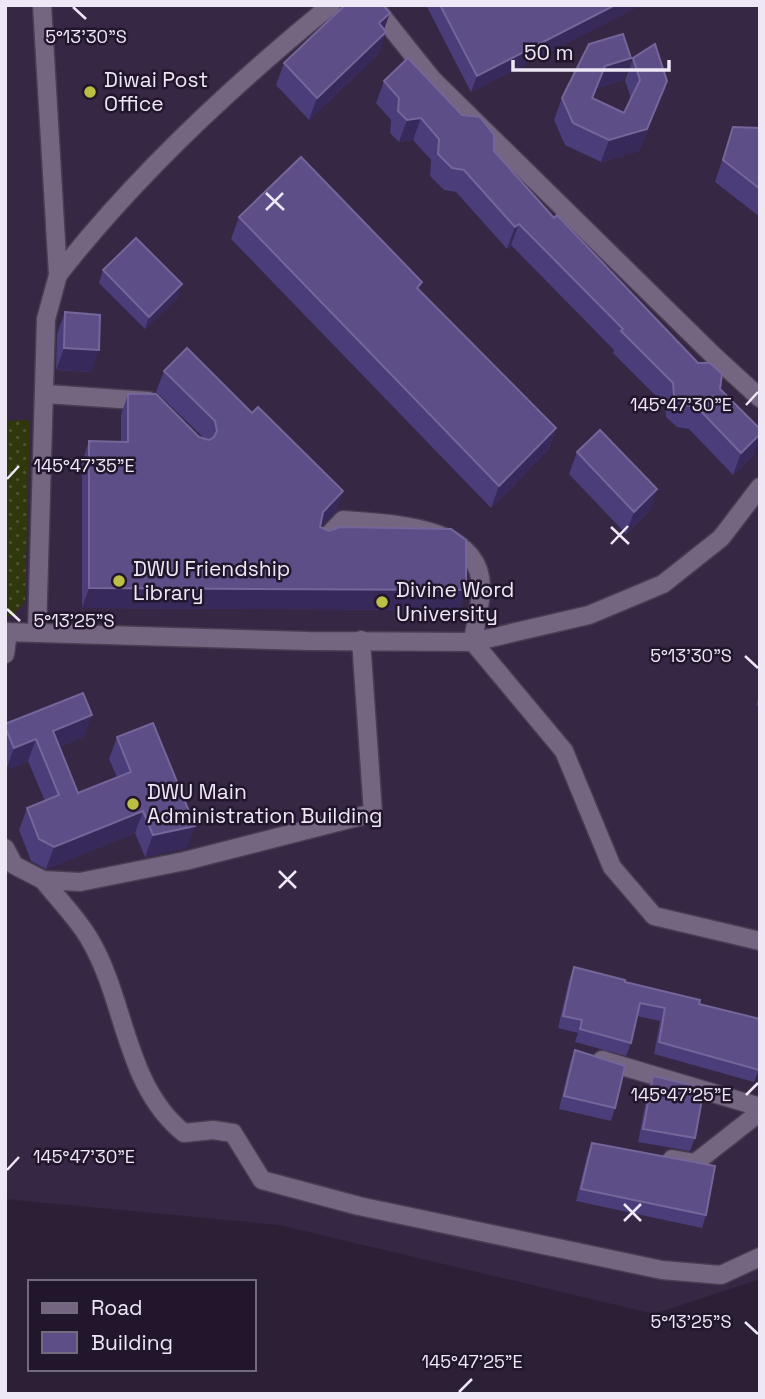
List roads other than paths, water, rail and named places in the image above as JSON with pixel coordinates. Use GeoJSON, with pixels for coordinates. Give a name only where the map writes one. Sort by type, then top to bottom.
{"type":"FeatureCollection","features":[{"type":"Feature","properties":{"kind":"street"},"geometry":{"type":"LineString","coordinates":[[37,633],[46,394],[46,320],[58,275],[42,5]]}},
{"type":"Feature","properties":{"kind":"street"},"geometry":{"type":"LineString","coordinates":[[58,275],[90,234],[251,70],[331,5]]}},
{"type":"Feature","properties":{"kind":"street"},"geometry":{"type":"LineString","coordinates":[[373,5],[433,80],[760,398]]}},
{"type":"Feature","properties":{"kind":"street"},"geometry":{"type":"LineString","coordinates":[[46,394],[151,401],[161,411]]}},
{"type":"Feature","properties":{"kind":"street"},"geometry":{"type":"LineString","coordinates":[[5,654],[7,632],[308,641],[473,642],[589,615],[663,584],[721,538],[760,486]]}},
{"type":"Feature","properties":{"kind":"street"},"geometry":{"type":"LineString","coordinates":[[324,540],[343,520],[417,527],[463,547],[477,568],[481,587],[473,642],[564,751],[612,867],[654,916],[760,941]]}},
{"type":"Feature","properties":{"kind":"street"},"geometry":{"type":"LineString","coordinates":[[5,848],[14,865],[43,880],[80,882],[185,861],[373,813],[361,640]]}},
{"type":"Feature","properties":{"kind":"street"},"geometry":{"type":"LineString","coordinates":[[43,880],[90,940],[112,989],[130,1053],[169,1121],[184,1133],[213,1130],[233,1133],[262,1180],[359,1206],[662,1270],[721,1275],[760,1257]]}},
{"type":"Feature","properties":{"kind":"street"},"geometry":{"type":"LineString","coordinates":[[589,1057],[760,1107]]}},
{"type":"Feature","properties":{"kind":"street"},"geometry":{"type":"LineString","coordinates":[[654,1156],[695,1163],[760,1112]]}},
{"type":"Feature","properties":{"kind":"place","name":"Diwai Post Office"},"geometry":{"type":"Point","coordinates":[90,92]}},
{"type":"Feature","properties":{"kind":"place","name":"DWU Friendship Library"},"geometry":{"type":"Point","coordinates":[119,581]}},
{"type":"Feature","properties":{"kind":"place","name":"Divine Word University"},"geometry":{"type":"Point","coordinates":[382,602]}},
{"type":"Feature","properties":{"kind":"place","name":"DWU Main Administration Building"},"geometry":{"type":"Point","coordinates":[133,804]}}]}
